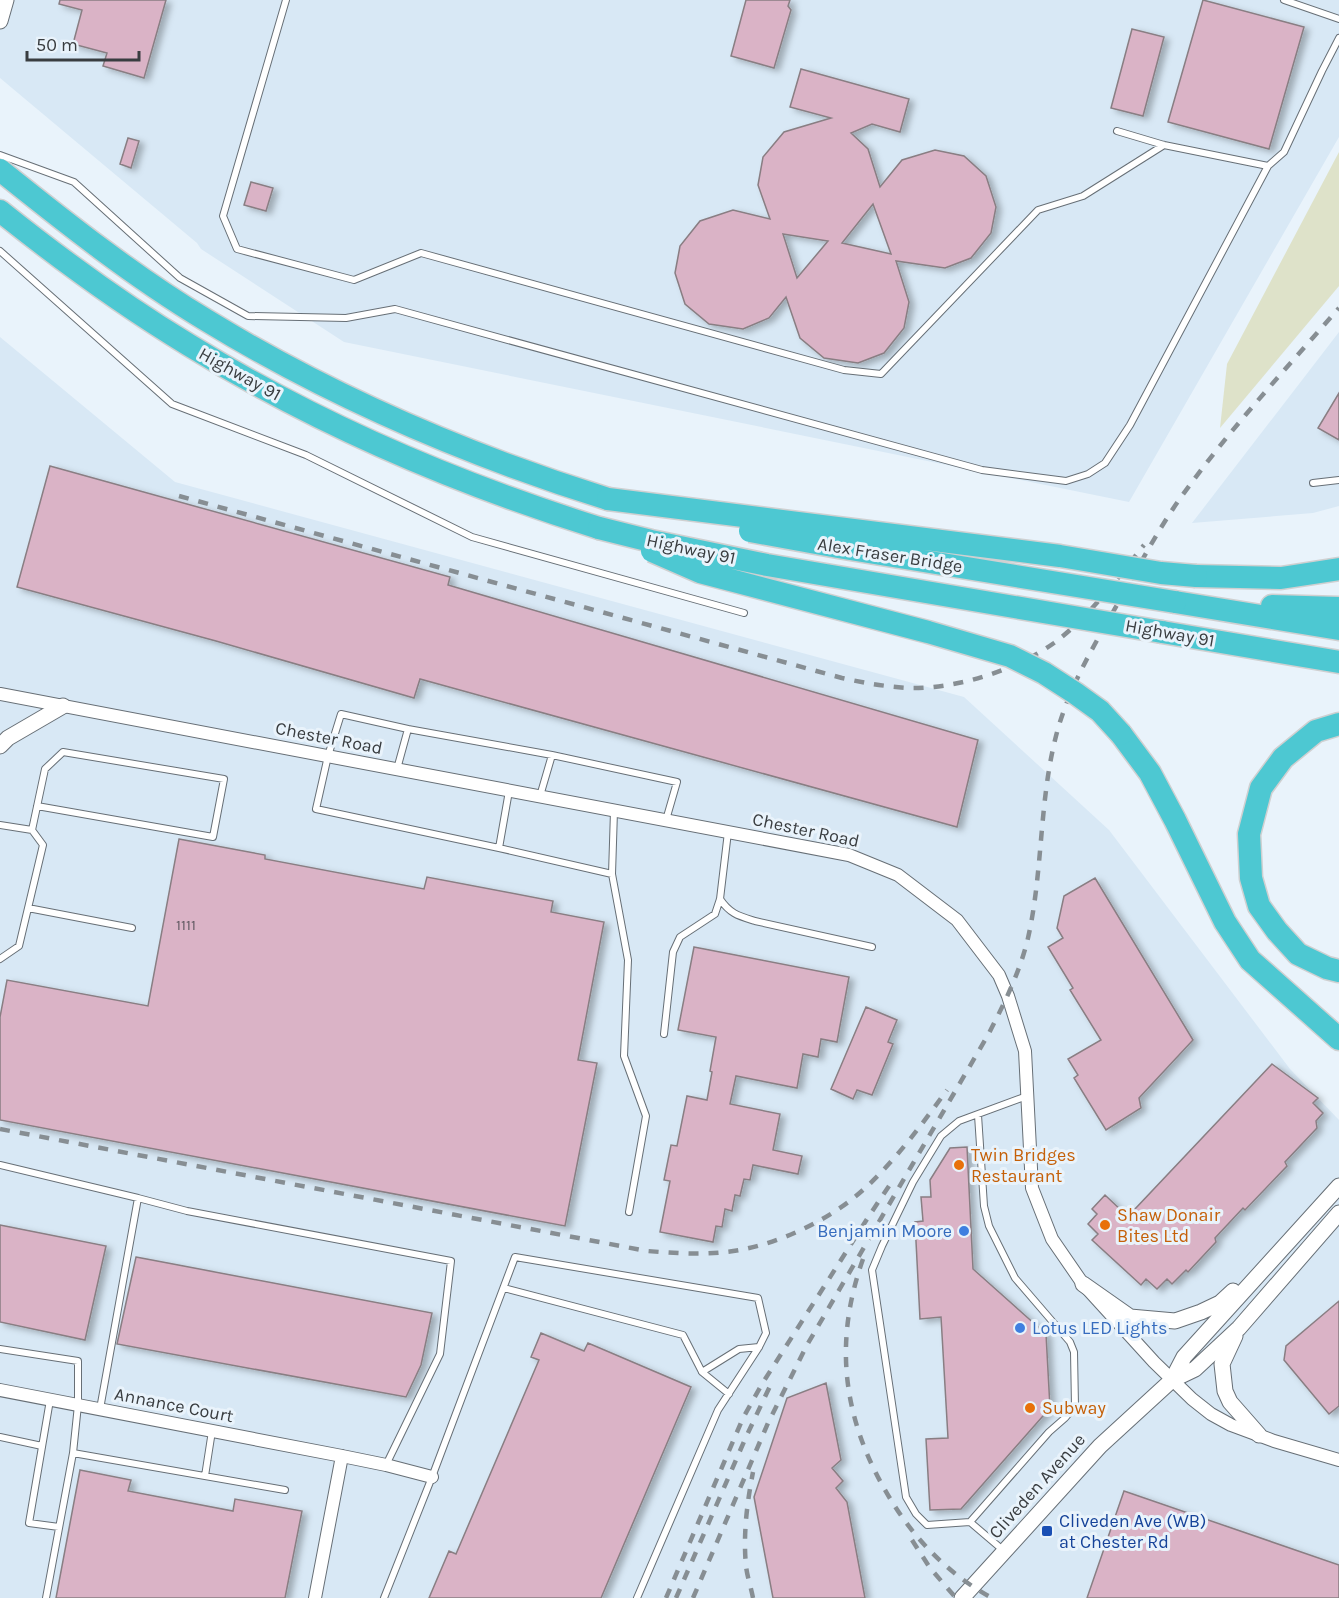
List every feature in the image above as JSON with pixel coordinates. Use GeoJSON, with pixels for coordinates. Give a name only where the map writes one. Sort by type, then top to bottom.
{"type":"FeatureCollection","features":[{"type":"Feature","properties":{"kind":"highway","name":"Highway 91"},"geometry":{"type":"LineString","coordinates":[[0,170],[158,289],[273,359],[350,399],[450,443],[558,484],[608,499]]}},
{"type":"Feature","properties":{"kind":"highway","name":"Highway 91"},"geometry":{"type":"LineString","coordinates":[[0,211],[95,283],[188,345],[254,383],[336,426],[388,449],[548,512],[651,541],[767,566],[1339,662]]}},
{"type":"Feature","properties":{"kind":"highway"},"geometry":{"type":"LineString","coordinates":[[608,499],[1060,556],[1161,573],[1281,578],[1339,569]]}},
{"type":"Feature","properties":{"kind":"highway","name":"Alex Fraser Bridge"},"geometry":{"type":"LineString","coordinates":[[608,499],[773,535],[1175,602]]}},
{"type":"Feature","properties":{"kind":"highway"},"geometry":{"type":"LineString","coordinates":[[599,528],[700,572],[1010,656],[1044,673],[1075,693],[1100,711],[1121,734],[1155,782],[1176,820],[1224,922],[1250,960],[1339,1039]]}},
{"type":"Feature","properties":{"kind":"highway","name":"Highway 91"},"geometry":{"type":"LineString","coordinates":[[1175,602],[1339,629]]}},
{"type":"Feature","properties":{"kind":"highway"},"geometry":{"type":"LineString","coordinates":[[1175,602],[1339,608]]}},
{"type":"Feature","properties":{"kind":"highway"},"geometry":{"type":"LineString","coordinates":[[1339,724],[1316,732],[1282,758],[1261,788],[1249,834],[1251,878],[1259,906],[1277,932],[1298,954],[1327,968],[1339,971]]}},
{"type":"Feature","properties":{"kind":"highway"},"geometry":{"type":"LineString","coordinates":[[1309,1012],[1339,1025]]}},
{"type":"Feature","properties":{"kind":"street"},"geometry":{"type":"LineString","coordinates":[[0,21],[6,0]]}},
{"type":"Feature","properties":{"kind":"street","name":"Chester Road"},"geometry":{"type":"LineString","coordinates":[[0,694],[849,855],[898,875],[957,920],[999,975],[1025,1051],[1032,1188],[1052,1239],[1083,1284],[1121,1328],[1172,1380],[1211,1414],[1259,1435],[1339,1460]]}},
{"type":"Feature","properties":{"kind":"street"},"geometry":{"type":"LineString","coordinates":[[0,746],[8,738],[63,706]]}},
{"type":"Feature","properties":{"kind":"street","name":"Cliveden Avenue"},"geometry":{"type":"LineString","coordinates":[[1172,1380],[1184,1356],[1339,1186]]}},
{"type":"Feature","properties":{"kind":"street","name":"Cliveden Avenue"},"geometry":{"type":"LineString","coordinates":[[962,1598],[1100,1446],[1172,1380],[1195,1369],[1239,1328],[1339,1213]]}},
{"type":"Feature","properties":{"kind":"street"},"geometry":{"type":"LineString","coordinates":[[1083,1284],[1130,1317],[1175,1321],[1220,1303],[1273,1259]]}},
{"type":"Feature","properties":{"kind":"street"},"geometry":{"type":"LineString","coordinates":[[1239,1328],[1222,1364],[1225,1391],[1230,1402],[1259,1435]]}},
{"type":"Feature","properties":{"kind":"street","name":"Annance Court"},"geometry":{"type":"LineString","coordinates":[[0,1390],[342,1455],[432,1477]]}},
{"type":"Feature","properties":{"kind":"street"},"geometry":{"type":"LineString","coordinates":[[315,1598],[342,1455]]}},
{"type":"Feature","properties":{"kind":"lane"},"geometry":{"type":"LineString","coordinates":[[286,0],[223,216],[237,249],[354,280],[421,253],[844,370],[881,374],[1038,210],[1083,196],[1164,145]]}},
{"type":"Feature","properties":{"kind":"lane"},"geometry":{"type":"LineString","coordinates":[[1284,0],[1339,19]]}},
{"type":"Feature","properties":{"kind":"lane"},"geometry":{"type":"LineString","coordinates":[[0,155],[74,182],[180,278],[248,316],[346,318],[396,309],[982,470],[1066,481],[1088,474],[1105,464],[1130,425],[1268,166],[1284,152],[1339,38]]}},
{"type":"Feature","properties":{"kind":"lane"},"geometry":{"type":"LineString","coordinates":[[1117,131],[1164,145],[1268,166]]}},
{"type":"Feature","properties":{"kind":"lane"},"geometry":{"type":"LineString","coordinates":[[0,251],[172,404],[306,455],[472,537],[744,613]]}},
{"type":"Feature","properties":{"kind":"lane"},"geometry":{"type":"LineString","coordinates":[[1313,483],[1339,480]]}},
{"type":"Feature","properties":{"kind":"lane"},"geometry":{"type":"LineString","coordinates":[[612,874],[316,809],[340,714],[677,782],[666,820]]}},
{"type":"Feature","properties":{"kind":"lane"},"geometry":{"type":"LineString","coordinates":[[397,769],[408,729]]}},
{"type":"Feature","properties":{"kind":"lane"},"geometry":{"type":"LineString","coordinates":[[32,830],[37,806],[45,770],[63,752],[224,779],[213,837],[37,806]]}},
{"type":"Feature","properties":{"kind":"lane"},"geometry":{"type":"LineString","coordinates":[[540,796],[552,755]]}},
{"type":"Feature","properties":{"kind":"lane"},"geometry":{"type":"LineString","coordinates":[[499,848],[509,790]]}},
{"type":"Feature","properties":{"kind":"lane"},"geometry":{"type":"LineString","coordinates":[[614,810],[612,874],[628,960],[624,1056],[646,1116],[629,1212]]}},
{"type":"Feature","properties":{"kind":"lane"},"geometry":{"type":"LineString","coordinates":[[0,825],[32,830],[43,845],[18,946],[0,959]]}},
{"type":"Feature","properties":{"kind":"lane"},"geometry":{"type":"LineString","coordinates":[[664,1034],[673,952],[680,937],[715,914],[720,899],[728,832]]}},
{"type":"Feature","properties":{"kind":"lane"},"geometry":{"type":"LineString","coordinates":[[720,899],[728,910],[748,919],[872,947]]}},
{"type":"Feature","properties":{"kind":"lane"},"geometry":{"type":"LineString","coordinates":[[28,908],[132,928]]}},
{"type":"Feature","properties":{"kind":"lane"},"geometry":{"type":"LineString","coordinates":[[1005,1551],[970,1522],[927,1525],[916,1514],[906,1497],[872,1270],[913,1182],[941,1136],[959,1121],[1027,1095]]}},
{"type":"Feature","properties":{"kind":"lane"},"geometry":{"type":"LineString","coordinates":[[970,1522],[1049,1432],[1075,1406],[1074,1352],[1070,1342],[1015,1278],[989,1227],[984,1206],[978,1115]]}},
{"type":"Feature","properties":{"kind":"lane"},"geometry":{"type":"LineString","coordinates":[[0,1165],[187,1211],[451,1261],[440,1354],[386,1465]]}},
{"type":"Feature","properties":{"kind":"lane"},"geometry":{"type":"LineString","coordinates":[[100,1410],[138,1198]]}},
{"type":"Feature","properties":{"kind":"lane"},"geometry":{"type":"LineString","coordinates":[[384,1598],[515,1257],[759,1298],[766,1333],[718,1410],[637,1598]]}},
{"type":"Feature","properties":{"kind":"lane"},"geometry":{"type":"LineString","coordinates":[[504,1288],[682,1335],[702,1372],[729,1394]]}},
{"type":"Feature","properties":{"kind":"lane"},"geometry":{"type":"LineString","coordinates":[[702,1372],[739,1349],[759,1347]]}},
{"type":"Feature","properties":{"kind":"lane"},"geometry":{"type":"LineString","coordinates":[[0,1349],[78,1361],[78,1405],[73,1453],[46,1598]]}},
{"type":"Feature","properties":{"kind":"lane"},"geometry":{"type":"LineString","coordinates":[[50,1400],[29,1523],[59,1527]]}},
{"type":"Feature","properties":{"kind":"lane"},"geometry":{"type":"LineString","coordinates":[[205,1476],[212,1431]]}},
{"type":"Feature","properties":{"kind":"lane"},"geometry":{"type":"LineString","coordinates":[[0,1437],[42,1446]]}},
{"type":"Feature","properties":{"kind":"lane"},"geometry":{"type":"LineString","coordinates":[[73,1453],[285,1490]]}},
{"type":"Feature","properties":{"kind":"shaded area"},"geometry":{"type":"Polygon","coordinates":[[[0,0],[1339,0],[1339,137],[1129,502],[344,342],[201,249],[197,243],[0,78],[0,0]]]}},
{"type":"Feature","properties":{"kind":"shaded area"},"geometry":{"type":"Polygon","coordinates":[[[1339,332],[1339,506],[1313,513],[1192,523],[1339,332]]]}},
{"type":"Feature","properties":{"kind":"shaded area"},"geometry":{"type":"Polygon","coordinates":[[[0,337],[175,482],[964,697],[1109,830],[1290,1069],[1339,1120],[1339,1598],[0,1598],[0,337]]]}},
{"type":"Feature","properties":{"kind":"green space"},"geometry":{"type":"Polygon","coordinates":[[[1339,152],[1339,286],[1220,428],[1227,364],[1339,152]]]}},
{"type":"Feature","properties":{"kind":"building"},"geometry":{"type":"Polygon","coordinates":[[[60,0],[166,0],[144,78],[103,66],[107,53],[73,44],[82,10],[59,4],[60,0]]]}},
{"type":"Feature","properties":{"kind":"building"},"geometry":{"type":"Polygon","coordinates":[[[746,0],[790,0],[788,6],[791,10],[774,68],[731,56],[746,0]]]}},
{"type":"Feature","properties":{"kind":"building"},"geometry":{"type":"Polygon","coordinates":[[[1203,0],[1304,27],[1269,149],[1168,122],[1203,0]]]}},
{"type":"Feature","properties":{"kind":"building"},"geometry":{"type":"Polygon","coordinates":[[[1132,29],[1164,37],[1143,116],[1111,108],[1132,29]]]}},
{"type":"Feature","properties":{"kind":"building"},"geometry":{"type":"Polygon","coordinates":[[[801,69],[909,99],[900,132],[872,124],[851,133],[868,149],[880,187],[902,160],[935,150],[964,156],[986,176],[996,207],[991,233],[971,258],[945,268],[896,261],[909,302],[904,328],[884,353],[858,363],[824,358],[800,338],[786,297],[769,318],[743,329],[709,324],[685,304],[675,273],[680,246],[700,221],[733,210],[770,219],[758,185],[763,157],[784,132],[831,118],[790,107],[801,69]],[[873,204],[842,243],[891,254],[873,204]],[[783,234],[797,278],[828,241],[783,234]]]}},
{"type":"Feature","properties":{"kind":"building"},"geometry":{"type":"Polygon","coordinates":[[[128,138],[139,141],[131,168],[120,164],[128,138]]]}},
{"type":"Feature","properties":{"kind":"building"},"geometry":{"type":"Polygon","coordinates":[[[251,182],[273,188],[266,211],[244,205],[251,182]]]}},
{"type":"Feature","properties":{"kind":"building"},"geometry":{"type":"Polygon","coordinates":[[[1339,393],[1339,440],[1318,428],[1339,393]]]}},
{"type":"Feature","properties":{"kind":"building"},"geometry":{"type":"Polygon","coordinates":[[[50,466],[450,577],[448,585],[978,740],[957,827],[420,679],[414,698],[17,587],[50,466]]]}},
{"type":"Feature","properties":{"kind":"building"},"geometry":{"type":"Polygon","coordinates":[[[179,839],[265,855],[265,859],[424,889],[427,877],[553,901],[551,912],[604,922],[578,1060],[597,1063],[565,1226],[0,1120],[0,1017],[7,980],[148,1006],[179,839]]]}},
{"type":"Feature","properties":{"kind":"building"},"geometry":{"type":"Polygon","coordinates":[[[1095,878],[1193,1040],[1139,1098],[1141,1108],[1106,1130],[1074,1078],[1078,1075],[1068,1059],[1101,1040],[1070,990],[1073,988],[1048,947],[1063,938],[1057,928],[1064,896],[1095,878]]]}},
{"type":"Feature","properties":{"kind":"building"},"geometry":{"type":"Polygon","coordinates":[[[694,947],[849,977],[837,1042],[821,1039],[818,1057],[803,1054],[797,1088],[736,1076],[730,1104],[780,1114],[773,1150],[802,1156],[798,1174],[753,1165],[750,1180],[744,1179],[740,1196],[735,1195],[732,1211],[725,1209],[722,1227],[716,1226],[713,1242],[660,1232],[670,1181],[664,1180],[671,1145],[677,1146],[687,1096],[707,1100],[712,1072],[710,1071],[716,1037],[678,1030],[694,947]]]}},
{"type":"Feature","properties":{"kind":"building"},"geometry":{"type":"Polygon","coordinates":[[[866,1007],[897,1020],[888,1042],[893,1044],[872,1095],[857,1090],[853,1099],[831,1089],[866,1007]]]}},
{"type":"Feature","properties":{"kind":"building"},"geometry":{"type":"Polygon","coordinates":[[[1272,1064],[1318,1098],[1313,1103],[1323,1113],[1316,1121],[1317,1128],[1285,1162],[1287,1166],[1245,1210],[1243,1208],[1188,1272],[1186,1270],[1172,1284],[1167,1279],[1157,1289],[1146,1279],[1141,1285],[1092,1240],[1098,1234],[1088,1224],[1097,1214],[1092,1209],[1105,1195],[1123,1212],[1134,1210],[1272,1064]]]}},
{"type":"Feature","properties":{"kind":"building"},"geometry":{"type":"Polygon","coordinates":[[[967,1147],[973,1269],[1046,1334],[1050,1408],[961,1509],[930,1510],[926,1439],[948,1438],[941,1317],[920,1319],[915,1222],[923,1221],[921,1197],[931,1197],[930,1180],[950,1148],[967,1147]]]}},
{"type":"Feature","properties":{"kind":"building"},"geometry":{"type":"Polygon","coordinates":[[[0,1225],[106,1246],[85,1340],[0,1322],[0,1225]]]}},
{"type":"Feature","properties":{"kind":"building"},"geometry":{"type":"Polygon","coordinates":[[[136,1257],[432,1313],[421,1365],[406,1397],[117,1344],[136,1257]]]}},
{"type":"Feature","properties":{"kind":"building"},"geometry":{"type":"Polygon","coordinates":[[[1339,1301],[1339,1406],[1329,1414],[1284,1360],[1286,1346],[1339,1301]]]}},
{"type":"Feature","properties":{"kind":"building"},"geometry":{"type":"Polygon","coordinates":[[[541,1333],[584,1351],[588,1343],[691,1387],[601,1598],[429,1598],[449,1551],[456,1554],[539,1360],[531,1357],[541,1333]]]}},
{"type":"Feature","properties":{"kind":"building"},"geometry":{"type":"Polygon","coordinates":[[[826,1383],[841,1460],[832,1468],[843,1481],[836,1488],[847,1502],[865,1598],[773,1598],[754,1497],[787,1398],[826,1383]]]}},
{"type":"Feature","properties":{"kind":"building"},"geometry":{"type":"Polygon","coordinates":[[[80,1470],[131,1480],[128,1491],[233,1511],[235,1499],[302,1511],[285,1598],[56,1598],[80,1470]]]}},
{"type":"Feature","properties":{"kind":"building"},"geometry":{"type":"Polygon","coordinates":[[[1124,1491],[1339,1565],[1339,1598],[1087,1598],[1124,1491]]]}},
{"type":"Feature","properties":{"kind":"railway"},"geometry":{"type":"LineString","coordinates":[[693,1598],[768,1423],[807,1345],[988,1035],[1011,988],[1025,951],[1033,913],[1047,786],[1056,736],[1067,702],[1082,669],[1162,525],[1179,500],[1236,426],[1339,308]]}},
{"type":"Feature","properties":{"kind":"railway"},"geometry":{"type":"LineString","coordinates":[[179,496],[842,678],[910,688],[947,685],[985,676],[1039,653],[1067,633],[1091,610],[1144,545]]}},
{"type":"Feature","properties":{"kind":"railway"},"geometry":{"type":"LineString","coordinates":[[0,1129],[647,1251],[706,1253],[741,1250],[775,1241],[808,1227],[838,1210],[864,1189],[890,1163],[947,1090]]}},
{"type":"Feature","properties":{"kind":"railway"},"geometry":{"type":"LineString","coordinates":[[666,1598],[743,1418],[762,1384],[893,1180]]}},
{"type":"Feature","properties":{"kind":"railway"},"geometry":{"type":"LineString","coordinates":[[863,1259],[853,1292],[847,1325],[846,1357],[848,1388],[865,1448],[896,1508],[916,1535],[951,1570],[992,1598]]}},
{"type":"Feature","properties":{"kind":"railway"},"geometry":{"type":"LineString","coordinates":[[676,1598],[772,1382]]}},
{"type":"Feature","properties":{"kind":"railway"},"geometry":{"type":"LineString","coordinates":[[753,1472],[747,1507],[745,1542],[747,1570],[753,1598]]}},
{"type":"Feature","properties":{"kind":"railway"},"geometry":{"type":"LineString","coordinates":[[912,1540],[930,1568],[956,1598]]}},
{"type":"Feature","properties":{"kind":"place","name":"Twin Bridges Restaurant"},"geometry":{"type":"Point","coordinates":[959,1165]}},
{"type":"Feature","properties":{"kind":"place","name":"Shaw Donair Bites Ltd"},"geometry":{"type":"Point","coordinates":[1105,1225]}},
{"type":"Feature","properties":{"kind":"place","name":"Benjamin Moore"},"geometry":{"type":"Point","coordinates":[964,1231]}},
{"type":"Feature","properties":{"kind":"place","name":"Lotus LED Lights"},"geometry":{"type":"Point","coordinates":[1020,1328]}},
{"type":"Feature","properties":{"kind":"place","name":"Subway"},"geometry":{"type":"Point","coordinates":[1030,1408]}},
{"type":"Feature","properties":{"kind":"place","name":"Cliveden Ave (WB) at Chester Rd"},"geometry":{"type":"Point","coordinates":[1047,1531]}}]}
